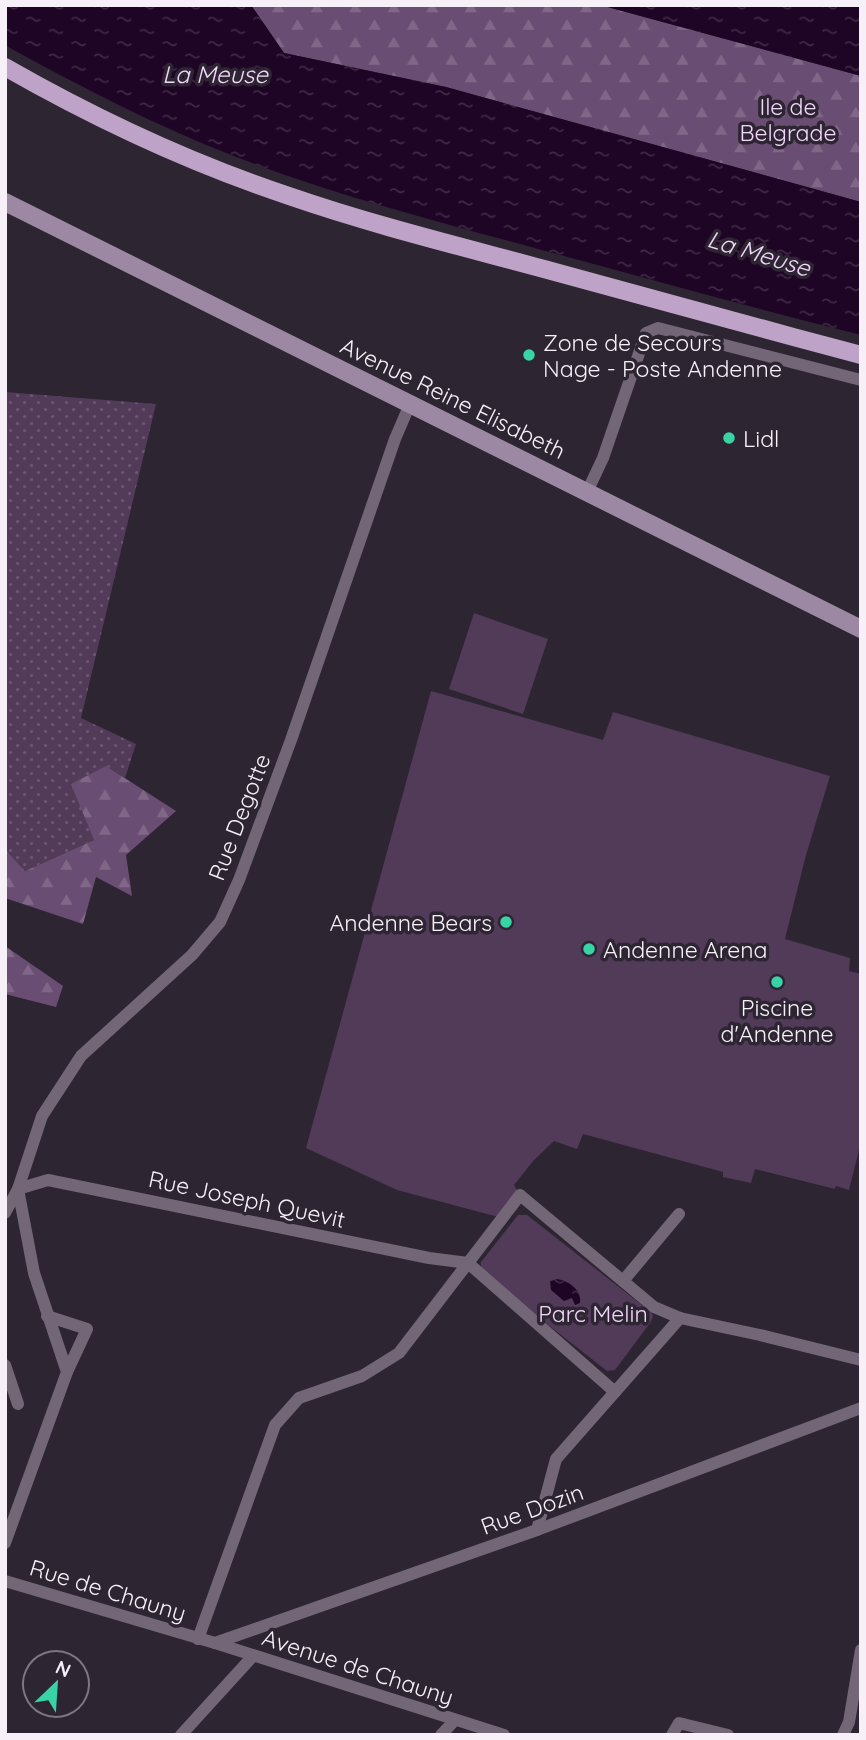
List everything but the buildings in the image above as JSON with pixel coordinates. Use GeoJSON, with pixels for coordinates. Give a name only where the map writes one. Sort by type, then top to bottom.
{"type":"FeatureCollection","features":[{"type":"Feature","properties":{"kind":"main road"},"geometry":{"type":"LineString","coordinates":[[5,67],[68,103],[136,135],[223,172],[289,196],[383,226],[861,355]]}},
{"type":"Feature","properties":{"kind":"main road","name":"Avenue Reine Elisabeth"},"geometry":{"type":"LineString","coordinates":[[5,202],[861,629]]}},
{"type":"Feature","properties":{"kind":"street"},"geometry":{"type":"LineString","coordinates":[[587,492],[603,458],[646,333],[658,328],[861,380]]}},
{"type":"Feature","properties":{"kind":"street","name":"Rue Degotte"},"geometry":{"type":"LineString","coordinates":[[5,1213],[18,1189],[42,1116],[81,1056],[192,955],[220,922],[239,880],[291,740],[395,439],[410,404]]}},
{"type":"Feature","properties":{"kind":"street","name":"Rue Joseph Quevit"},"geometry":{"type":"LineString","coordinates":[[18,1189],[48,1180],[429,1258],[468,1263]]}},
{"type":"Feature","properties":{"kind":"street"},"geometry":{"type":"LineString","coordinates":[[18,1189],[34,1273],[67,1372]]}},
{"type":"Feature","properties":{"kind":"street"},"geometry":{"type":"LineString","coordinates":[[198,1639],[275,1425],[299,1398],[362,1376],[398,1353],[520,1195],[654,1307],[680,1318],[861,1360]]}},
{"type":"Feature","properties":{"kind":"street"},"geometry":{"type":"LineString","coordinates":[[623,1281],[679,1214]]}},
{"type":"Feature","properties":{"kind":"street"},"geometry":{"type":"LineString","coordinates":[[468,1263],[615,1392]]}},
{"type":"Feature","properties":{"kind":"street"},"geometry":{"type":"LineString","coordinates":[[5,1543],[67,1372],[87,1329],[47,1315]]}},
{"type":"Feature","properties":{"kind":"street"},"geometry":{"type":"LineString","coordinates":[[537,1530],[555,1459],[680,1318]]}},
{"type":"Feature","properties":{"kind":"street"},"geometry":{"type":"LineString","coordinates":[[5,1365],[18,1404]]}},
{"type":"Feature","properties":{"kind":"street","name":"Rue Dozin"},"geometry":{"type":"LineString","coordinates":[[215,1643],[537,1530],[861,1408]]}},
{"type":"Feature","properties":{"kind":"street","name":"Rue de Chauny"},"geometry":{"type":"LineString","coordinates":[[5,1581],[198,1639]]}},
{"type":"Feature","properties":{"kind":"street","name":"Avenue de Chauny"},"geometry":{"type":"LineString","coordinates":[[198,1639],[504,1735]]}},
{"type":"Feature","properties":{"kind":"street"},"geometry":{"type":"LineString","coordinates":[[842,1735],[849,1722],[861,1650]]}},
{"type":"Feature","properties":{"kind":"street"},"geometry":{"type":"LineString","coordinates":[[181,1735],[253,1656]]}},
{"type":"Feature","properties":{"kind":"street"},"geometry":{"type":"LineString","coordinates":[[441,1735],[455,1720]]}},
{"type":"Feature","properties":{"kind":"street"},"geometry":{"type":"LineString","coordinates":[[672,1735],[679,1723],[728,1735]]}},
{"type":"Feature","properties":{"kind":"green space","name":"Ile de Belgrade"},"geometry":{"type":"Polygon","coordinates":[[[251,5],[600,5],[861,76],[861,202],[446,87],[284,53],[251,5]]]}},
{"type":"Feature","properties":{"kind":"green space"},"geometry":{"type":"Polygon","coordinates":[[[5,392],[156,404],[81,718],[136,744],[125,778],[106,766],[94,840],[25,871],[5,849],[5,392]]]}},
{"type":"Feature","properties":{"kind":"green space"},"geometry":{"type":"Polygon","coordinates":[[[474,613],[548,639],[523,714],[449,689],[474,613]]]}},
{"type":"Feature","properties":{"kind":"green space","name":"Andenne Arena"},"geometry":{"type":"Polygon","coordinates":[[[431,691],[603,740],[613,712],[830,776],[806,855],[785,939],[850,958],[849,971],[861,974],[861,1142],[849,1190],[755,1169],[751,1183],[723,1177],[723,1172],[583,1134],[577,1149],[554,1141],[534,1160],[514,1185],[520,1195],[502,1218],[397,1190],[306,1148],[431,691]]]}},
{"type":"Feature","properties":{"kind":"green space"},"geometry":{"type":"Polygon","coordinates":[[[106,766],[176,811],[126,855],[132,896],[96,877],[83,924],[5,898],[5,849],[25,871],[94,840],[71,784],[106,766]]]}},
{"type":"Feature","properties":{"kind":"green space"},"geometry":{"type":"Polygon","coordinates":[[[5,946],[63,986],[56,1007],[5,994],[5,946]]]}},
{"type":"Feature","properties":{"kind":"green space","name":"Parc Melin"},"geometry":{"type":"Polygon","coordinates":[[[518,1215],[527,1215],[652,1313],[650,1323],[615,1370],[607,1371],[481,1272],[481,1262],[518,1215]]]}},
{"type":"Feature","properties":{"kind":"water","name":"La Meuse"},"geometry":{"type":"Polygon","coordinates":[[[5,5],[251,5],[284,53],[446,87],[861,202],[861,335],[423,218],[309,183],[234,156],[120,106],[10,48],[5,44],[5,5]]]}},
{"type":"Feature","properties":{"kind":"water"},"geometry":{"type":"Polygon","coordinates":[[[600,5],[861,5],[861,76],[600,5]]]}},
{"type":"Feature","properties":{"kind":"water"},"geometry":{"type":"Polygon","coordinates":[[[557,1279],[574,1287],[579,1294],[580,1303],[575,1305],[572,1298],[564,1301],[551,1290],[550,1281],[557,1279]]]}},
{"type":"Feature","properties":{"kind":"place","name":"Zone de Secours Nage - Poste Andenne"},"geometry":{"type":"Point","coordinates":[529,355]}},
{"type":"Feature","properties":{"kind":"place","name":"Lidl"},"geometry":{"type":"Point","coordinates":[729,438]}},
{"type":"Feature","properties":{"kind":"place","name":"Andenne Bears"},"geometry":{"type":"Point","coordinates":[506,922]}},
{"type":"Feature","properties":{"kind":"place","name":"Andenne Arena"},"geometry":{"type":"Point","coordinates":[589,949]}},
{"type":"Feature","properties":{"kind":"place","name":"Piscine d'Andenne"},"geometry":{"type":"Point","coordinates":[777,982]}}]}
